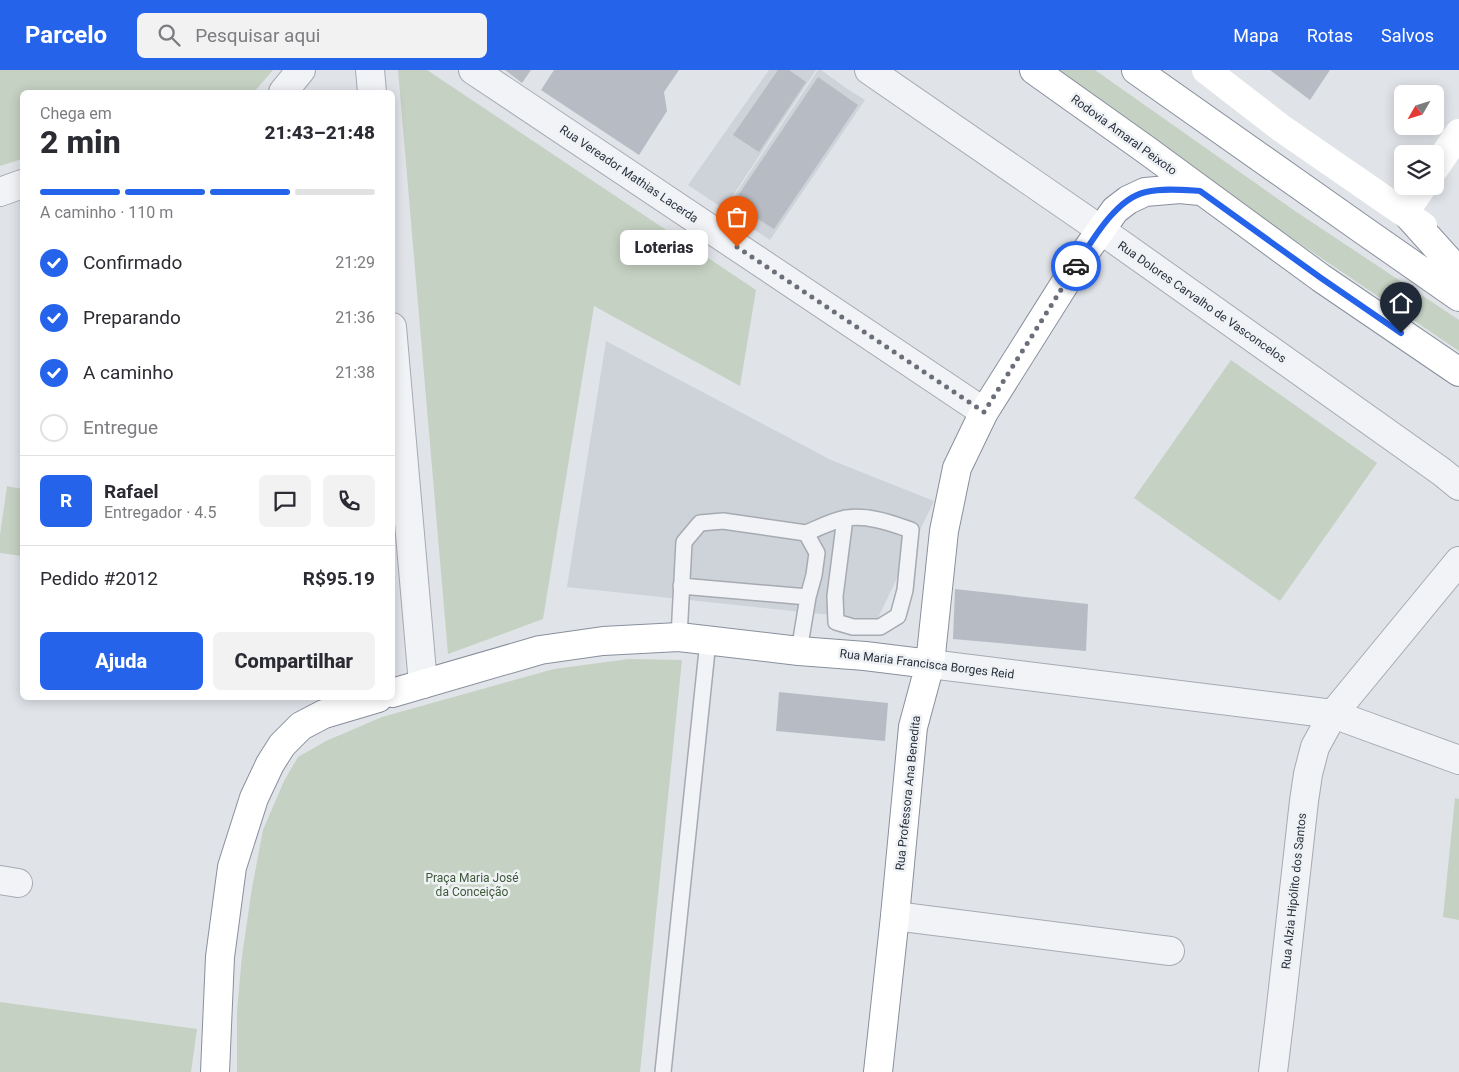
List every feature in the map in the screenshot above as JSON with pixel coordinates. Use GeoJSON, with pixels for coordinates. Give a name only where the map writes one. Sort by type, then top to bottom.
{"type":"FeatureCollection","features":[{"type":"Feature","properties":{"kind":"main road","name":"Rodovia Amaral Peixoto"},"geometry":{"type":"LineString","coordinates":[[1034,70],[1321,278],[1459,372]]}},
{"type":"Feature","properties":{"kind":"main road"},"geometry":{"type":"LineString","coordinates":[[1136,70],[1459,296]]}},
{"type":"Feature","properties":{"kind":"main road"},"geometry":{"type":"LineString","coordinates":[[1210,71],[1281,128],[1405,212],[1459,252]]}},
{"type":"Feature","properties":{"kind":"main road"},"geometry":{"type":"LineString","coordinates":[[1444,155],[1459,133]]}},
{"type":"Feature","properties":{"kind":"main road","name":"Rua Professora Ana Benedita"},"geometry":{"type":"LineString","coordinates":[[878,1072],[913,727],[930,664],[944,531],[957,468],[984,412],[1081,258],[1115,210],[1128,200],[1145,192],[1180,189],[1200,191]]}},
{"type":"Feature","properties":{"kind":"main road"},"geometry":{"type":"LineString","coordinates":[[1405,212],[1416,195]]}},
{"type":"Feature","properties":{"kind":"main road"},"geometry":{"type":"LineString","coordinates":[[1405,212],[1459,272]]}},
{"type":"Feature","properties":{"kind":"main road","name":"Rua Maria Francisca Borges Reid"},"geometry":{"type":"LineString","coordinates":[[395,692],[540,650],[603,641],[678,637],[930,664]]}},
{"type":"Feature","properties":{"kind":"main road"},"geometry":{"type":"LineString","coordinates":[[855,655],[887,663],[904,680],[910,690],[913,702],[913,727]]}},
{"type":"Feature","properties":{"kind":"main road"},"geometry":{"type":"LineString","coordinates":[[215,1072],[220,957],[232,866],[254,798],[270,764],[282,745],[301,726],[324,714],[371,700]]}},
{"type":"Feature","properties":{"kind":"street"},"geometry":{"type":"LineString","coordinates":[[285,90],[301,70]]}},
{"type":"Feature","properties":{"kind":"street"},"geometry":{"type":"LineString","coordinates":[[370,70],[372,90]]}},
{"type":"Feature","properties":{"kind":"street","name":"Rua Vereador Mathias Lacerda"},"geometry":{"type":"LineString","coordinates":[[473,70],[984,412]]}},
{"type":"Feature","properties":{"kind":"street","name":"Rua Dolores Carvalho de Vasconcelos"},"geometry":{"type":"LineString","coordinates":[[869,70],[1100,230],[1442,472],[1459,486]]}},
{"type":"Feature","properties":{"kind":"street"},"geometry":{"type":"LineString","coordinates":[[0,192],[20,185]]}},
{"type":"Feature","properties":{"kind":"street"},"geometry":{"type":"LineString","coordinates":[[395,362],[423,684]]}},
{"type":"Feature","properties":{"kind":"street"},"geometry":{"type":"LineString","coordinates":[[1333,714],[1459,561]]}},
{"type":"Feature","properties":{"kind":"street","name":"Rua Maria Francisca Borges Reid"},"geometry":{"type":"LineString","coordinates":[[930,664],[1333,714],[1459,760]]}},
{"type":"Feature","properties":{"kind":"street","name":"Rua Alzia Hipólito dos Santos"},"geometry":{"type":"LineString","coordinates":[[1273,1072],[1308,774],[1315,746],[1333,714]]}},
{"type":"Feature","properties":{"kind":"street"},"geometry":{"type":"LineString","coordinates":[[895,916],[1170,951]]}},
{"type":"Feature","properties":{"kind":"lane"},"geometry":{"type":"LineString","coordinates":[[678,637],[684,542],[700,523],[723,521],[806,533],[845,518],[863,517],[875,518],[911,530],[905,590],[898,616],[880,627],[854,627],[836,622],[835,596],[845,518]]}},
{"type":"Feature","properties":{"kind":"lane"},"geometry":{"type":"LineString","coordinates":[[799,651],[817,553],[806,533]]}},
{"type":"Feature","properties":{"kind":"lane"},"geometry":{"type":"LineString","coordinates":[[681,586],[808,597]]}},
{"type":"Feature","properties":{"kind":"lane"},"geometry":{"type":"LineString","coordinates":[[854,627],[855,655]]}},
{"type":"Feature","properties":{"kind":"lane"},"geometry":{"type":"LineString","coordinates":[[663,1072],[708,641]]}},
{"type":"Feature","properties":{"kind":"shaded area"},"geometry":{"type":"Polygon","coordinates":[[[769,70],[816,70],[724,209],[688,185],[769,70]]]}},
{"type":"Feature","properties":{"kind":"shaded area"},"geometry":{"type":"Polygon","coordinates":[[[818,70],[821,70],[865,100],[770,240],[725,210],[818,70]]]}},
{"type":"Feature","properties":{"kind":"shaded area"},"geometry":{"type":"Polygon","coordinates":[[[606,341],[831,460],[934,501],[877,620],[567,587],[606,341]]]}},
{"type":"Feature","properties":{"kind":"green space"},"geometry":{"type":"Polygon","coordinates":[[[0,70],[273,70],[256,90],[20,90],[20,160],[0,166],[0,70]]]}},
{"type":"Feature","properties":{"kind":"green space"},"geometry":{"type":"Polygon","coordinates":[[[398,70],[427,70],[756,290],[740,386],[594,306],[543,619],[448,654],[398,70]]]}},
{"type":"Feature","properties":{"kind":"green space"},"geometry":{"type":"Polygon","coordinates":[[[1043,70],[1095,70],[1295,211],[1459,320],[1459,351],[1043,70]]]}},
{"type":"Feature","properties":{"kind":"green space"},"geometry":{"type":"Polygon","coordinates":[[[1231,360],[1377,463],[1280,601],[1134,498],[1231,360]]]}},
{"type":"Feature","properties":{"kind":"green space"},"geometry":{"type":"Polygon","coordinates":[[[7,486],[20,489],[20,556],[0,553],[0,535],[7,486]]]}},
{"type":"Feature","properties":{"kind":"green space","name":"Praça Maria José da Conceição"},"geometry":{"type":"Polygon","coordinates":[[[629,659],[682,660],[640,1072],[237,1072],[237,1011],[242,956],[263,830],[284,781],[298,757],[326,741],[382,717],[554,669],[629,659]]]}},
{"type":"Feature","properties":{"kind":"green space"},"geometry":{"type":"Polygon","coordinates":[[[1455,798],[1459,799],[1459,920],[1443,917],[1455,798]]]}},
{"type":"Feature","properties":{"kind":"green space"},"geometry":{"type":"Polygon","coordinates":[[[0,1002],[197,1029],[191,1072],[0,1072],[0,1002]]]}},
{"type":"Feature","properties":{"kind":"building"},"geometry":{"type":"Polygon","coordinates":[[[505,70],[531,70],[522,83],[505,70]]]}},
{"type":"Feature","properties":{"kind":"building"},"geometry":{"type":"Polygon","coordinates":[[[554,70],[679,70],[664,92],[667,111],[639,155],[541,90],[554,70]]]}},
{"type":"Feature","properties":{"kind":"building"},"geometry":{"type":"Polygon","coordinates":[[[778,70],[789,70],[806,82],[759,152],[733,135],[778,70]]]}},
{"type":"Feature","properties":{"kind":"building"},"geometry":{"type":"Polygon","coordinates":[[[1270,70],[1330,70],[1310,100],[1270,70]]]}},
{"type":"Feature","properties":{"kind":"building"},"geometry":{"type":"Polygon","coordinates":[[[818,77],[858,105],[774,229],[733,203],[818,77]]]}},
{"type":"Feature","properties":{"kind":"building"},"geometry":{"type":"Polygon","coordinates":[[[955,589],[1088,604],[1086,651],[953,639],[955,589]]]}},
{"type":"Feature","properties":{"kind":"building"},"geometry":{"type":"Polygon","coordinates":[[[779,692],[888,703],[885,741],[776,731],[779,692]]]}},
{"type":"Feature","properties":{"kind":"way so far"},"geometry":{"type":"LineString","coordinates":[[737,247],[984,412],[1076,266]]}},
{"type":"Feature","properties":{"kind":"place","name":"Loterias"},"geometry":{"type":"Point","coordinates":[737,247]}},
{"type":"Feature","properties":{"kind":"route"},"geometry":{"type":"LineString","coordinates":[[1076,266],[1115,210],[1128,200],[1145,192],[1180,189],[1200,191],[1401,333]]}}]}
